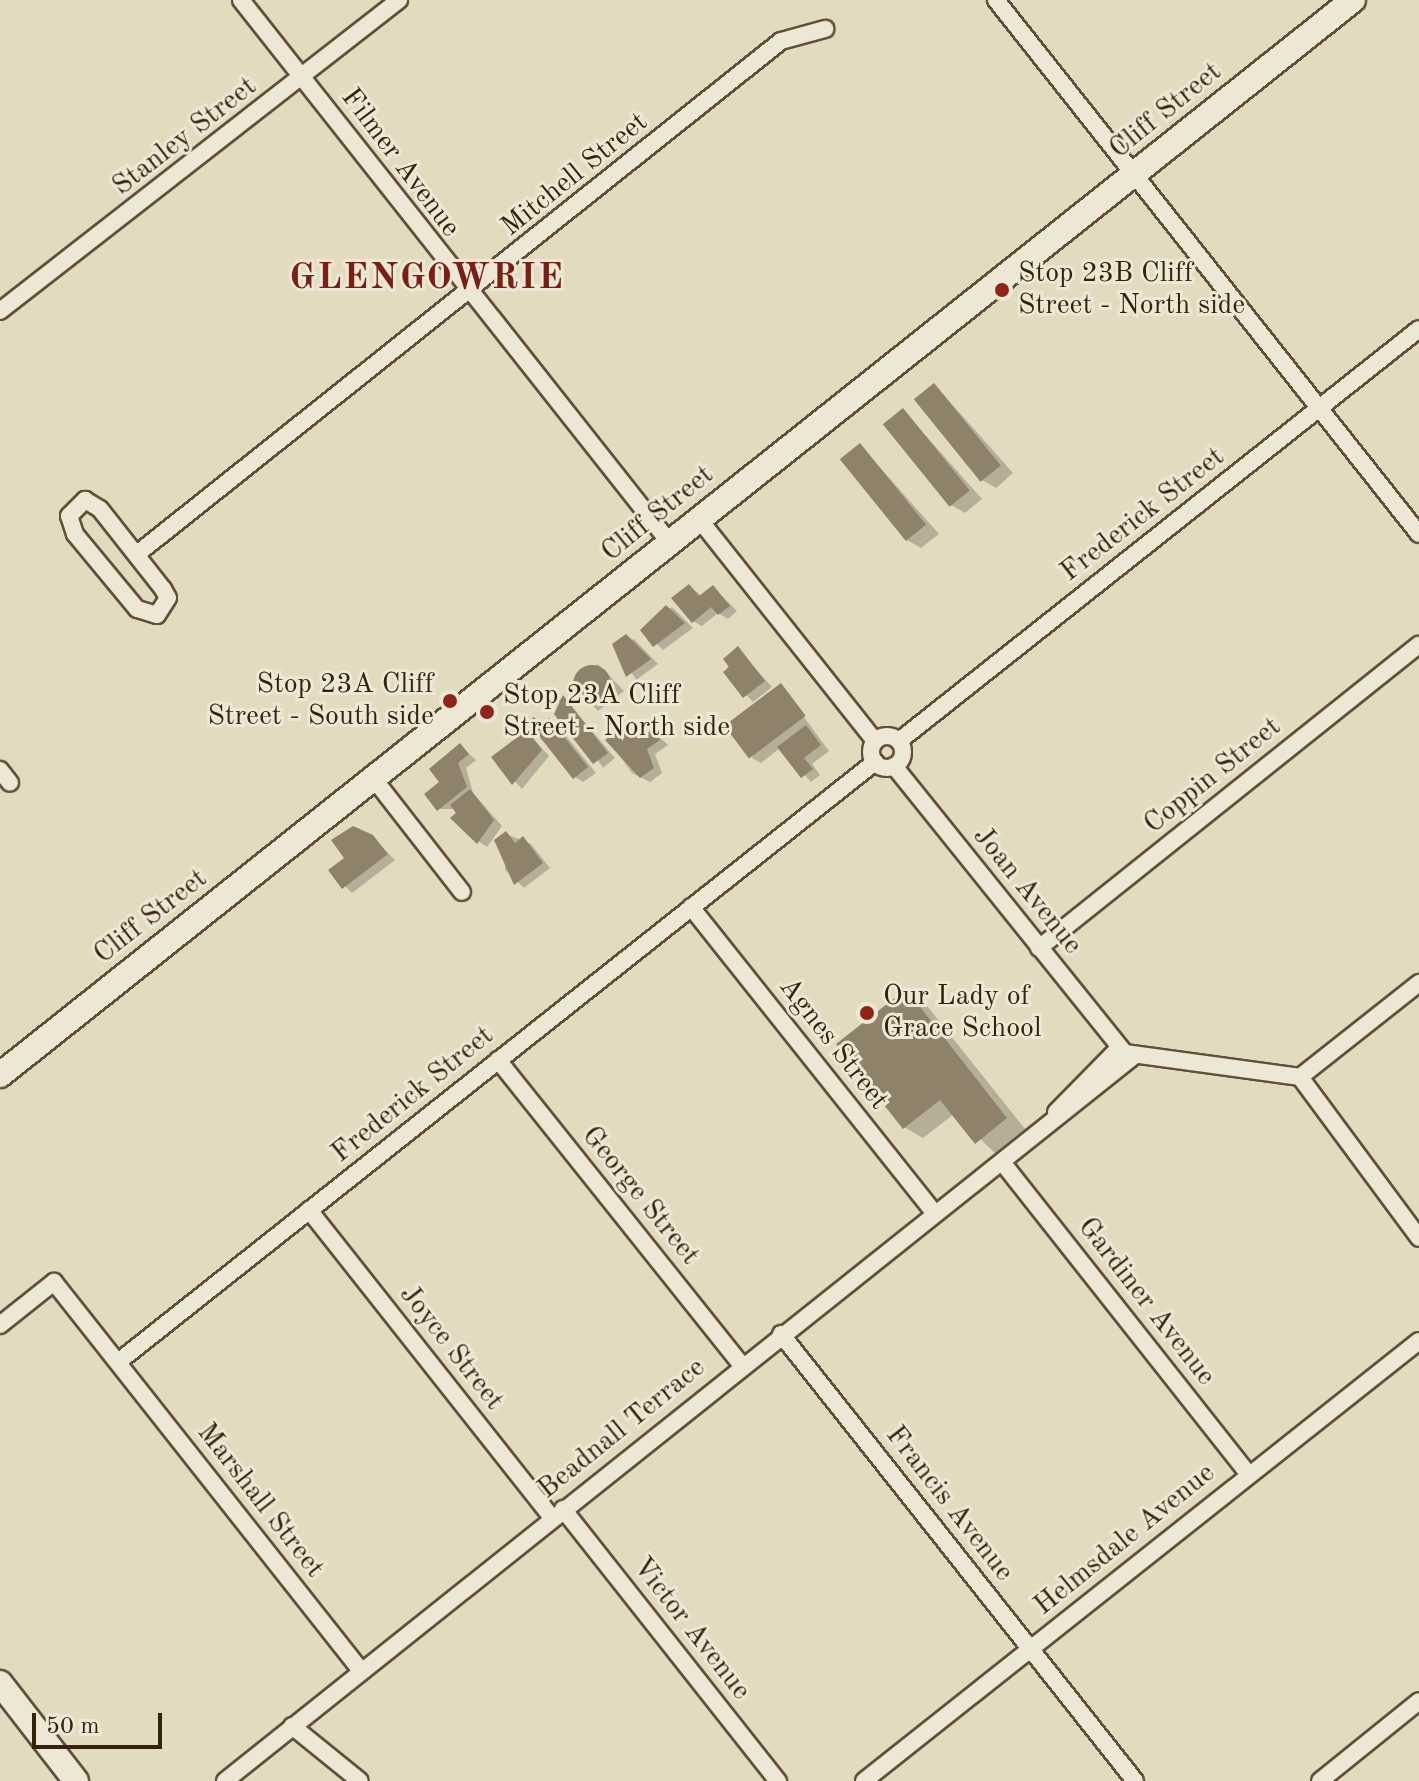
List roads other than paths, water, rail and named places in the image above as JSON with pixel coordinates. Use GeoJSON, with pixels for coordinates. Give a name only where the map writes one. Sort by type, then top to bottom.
{"type":"FeatureCollection","features":[{"type":"Feature","properties":{"kind":"street","name":"Filmer Avenue"},"geometry":{"type":"LineString","coordinates":[[241,0],[468,295],[670,543]]}},
{"type":"Feature","properties":{"kind":"street","name":"Stanley Street"},"geometry":{"type":"LineString","coordinates":[[0,311],[399,0]]}},
{"type":"Feature","properties":{"kind":"street"},"geometry":{"type":"LineString","coordinates":[[996,0],[1419,534]]}},
{"type":"Feature","properties":{"kind":"street","name":"Cliff Street"},"geometry":{"type":"LineString","coordinates":[[0,1075],[1353,0]]}},
{"type":"Feature","properties":{"kind":"street","name":"Mitchell Street"},"geometry":{"type":"LineString","coordinates":[[137,554],[468,295],[781,41],[825,29]]}},
{"type":"Feature","properties":{"kind":"street","name":"Frederick Street"},"geometry":{"type":"LineString","coordinates":[[899,741],[1419,329]]}},
{"type":"Feature","properties":{"kind":"street"},"geometry":{"type":"LineString","coordinates":[[93,502],[137,554],[168,598],[150,617],[75,534],[72,508],[93,502]]}},
{"type":"Feature","properties":{"kind":"street"},"geometry":{"type":"LineString","coordinates":[[699,519],[875,741],[875,762],[894,766],[904,752],[899,741],[875,741]]}},
{"type":"Feature","properties":{"kind":"street","name":"Coppin Street"},"geometry":{"type":"LineString","coordinates":[[1039,948],[1419,645]]}},
{"type":"Feature","properties":{"kind":"street","name":"Frederick Street"},"geometry":{"type":"LineString","coordinates":[[118,1362],[875,762]]}},
{"type":"Feature","properties":{"kind":"street","name":"Joan Avenue"},"geometry":{"type":"LineString","coordinates":[[894,766],[1039,948],[1127,1051]]}},
{"type":"Feature","properties":{"kind":"street"},"geometry":{"type":"LineString","coordinates":[[374,779],[462,892]]}},
{"type":"Feature","properties":{"kind":"street","name":"Agnes Street"},"geometry":{"type":"LineString","coordinates":[[691,907],[935,1214]]}},
{"type":"Feature","properties":{"kind":"street"},"geometry":{"type":"LineString","coordinates":[[1300,1077],[1419,983]]}},
{"type":"Feature","properties":{"kind":"street"},"geometry":{"type":"LineString","coordinates":[[1127,1051],[1300,1077],[1419,1238]]}},
{"type":"Feature","properties":{"kind":"street","name":"Beadnall Terrace"},"geometry":{"type":"LineString","coordinates":[[225,1781],[781,1334],[1002,1162],[1127,1051]]}},
{"type":"Feature","properties":{"kind":"street","name":"George Street"},"geometry":{"type":"LineString","coordinates":[[498,1060],[742,1366]]}},
{"type":"Feature","properties":{"kind":"street","name":"Gardiner Avenue"},"geometry":{"type":"LineString","coordinates":[[1002,1162],[1248,1474]]}},
{"type":"Feature","properties":{"kind":"street","name":"Joyce Street"},"geometry":{"type":"LineString","coordinates":[[309,1210],[557,1514]]}},
{"type":"Feature","properties":{"kind":"street"},"geometry":{"type":"LineString","coordinates":[[0,1325],[54,1282],[118,1362]]}},
{"type":"Feature","properties":{"kind":"street","name":"Francis Avenue"},"geometry":{"type":"LineString","coordinates":[[781,1334],[1135,1781]]}},
{"type":"Feature","properties":{"kind":"street","name":"Helmsdale Avenue"},"geometry":{"type":"LineString","coordinates":[[864,1781],[1419,1341]]}},
{"type":"Feature","properties":{"kind":"street","name":"Marshall Street"},"geometry":{"type":"LineString","coordinates":[[118,1362],[361,1671]]}},
{"type":"Feature","properties":{"kind":"street","name":"Victor Avenue"},"geometry":{"type":"LineString","coordinates":[[557,1514],[778,1781]]}},
{"type":"Feature","properties":{"kind":"street"},"geometry":{"type":"LineString","coordinates":[[0,1683],[76,1781]]}},
{"type":"Feature","properties":{"kind":"street"},"geometry":{"type":"LineString","coordinates":[[1320,1781],[1419,1701]]}},
{"type":"Feature","properties":{"kind":"street"},"geometry":{"type":"LineString","coordinates":[[292,1726],[360,1781]]}},
{"type":"Feature","properties":{"kind":"place","name":"Stop 23B Cliff Street - North side"},"geometry":{"type":"Point","coordinates":[1002,290]}},
{"type":"Feature","properties":{"kind":"place","name":"Stop 23A Cliff Street - South side"},"geometry":{"type":"Point","coordinates":[450,701]}},
{"type":"Feature","properties":{"kind":"place","name":"Stop 23A Cliff Street - North side"},"geometry":{"type":"Point","coordinates":[487,712]}},
{"type":"Feature","properties":{"kind":"place","name":"Our Lady of Grace School"},"geometry":{"type":"Point","coordinates":[867,1013]}},
{"type":"Feature","properties":{"kind":"district","name":"GLENGOWRIE"},"geometry":{"type":"Point","coordinates":[427,280]}}]}
